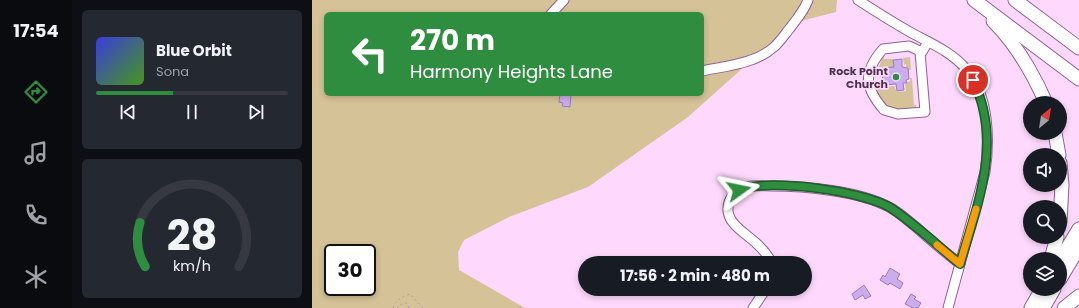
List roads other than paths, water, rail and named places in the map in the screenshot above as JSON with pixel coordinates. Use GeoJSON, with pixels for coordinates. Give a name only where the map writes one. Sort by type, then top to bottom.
{"type":"FeatureCollection","features":[{"type":"Feature","properties":{"kind":"highway"},"geometry":{"type":"LineString","coordinates":[[969,0],[995,23],[1011,42],[1031,72],[1043,96]]}},
{"type":"Feature","properties":{"kind":"highway"},"geometry":{"type":"LineString","coordinates":[[974,0],[1079,79]]}},
{"type":"Feature","properties":{"kind":"highway"},"geometry":{"type":"LineString","coordinates":[[1015,0],[1079,47]]}},
{"type":"Feature","properties":{"kind":"highway"},"geometry":{"type":"LineString","coordinates":[[1025,0],[1041,16],[1079,47]]}},
{"type":"Feature","properties":{"kind":"highway"},"geometry":{"type":"LineString","coordinates":[[1065,252],[1079,229]]}},
{"type":"Feature","properties":{"kind":"highway"},"geometry":{"type":"LineString","coordinates":[[1067,267],[1079,247]]}},
{"type":"Feature","properties":{"kind":"highway"},"geometry":{"type":"LineString","coordinates":[[1031,308],[1037,296]]}},
{"type":"Feature","properties":{"kind":"highway"},"geometry":{"type":"LineString","coordinates":[[1043,308],[1050,296]]}},
{"type":"Feature","properties":{"kind":"highway"},"geometry":{"type":"LineString","coordinates":[[1064,308],[1079,296]]}},
{"type":"Feature","properties":{"kind":"street"},"geometry":{"type":"LineString","coordinates":[[553,12],[564,0]]}},
{"type":"Feature","properties":{"kind":"street"},"geometry":{"type":"LineString","coordinates":[[704,72],[750,60],[766,53],[782,39],[804,10],[808,0]]}},
{"type":"Feature","properties":{"kind":"street"},"geometry":{"type":"LineString","coordinates":[[858,0],[960,62],[967,70],[978,90],[986,116],[988,142],[985,172],[948,308]]}},
{"type":"Feature","properties":{"kind":"street"},"geometry":{"type":"LineString","coordinates":[[920,52],[922,52],[928,42]]}},
{"type":"Feature","properties":{"kind":"street"},"geometry":{"type":"LineString","coordinates":[[909,46],[920,52],[925,112],[898,114],[887,112],[876,100],[867,83],[869,72],[883,49],[909,46]]}},
{"type":"Feature","properties":{"kind":"street"},"geometry":{"type":"LineString","coordinates":[[768,256],[758,244],[732,221],[728,213],[728,203],[732,195],[747,187],[783,186],[823,189],[880,203],[902,216],[960,264]]}},
{"type":"Feature","properties":{"kind":"street"},"geometry":{"type":"LineString","coordinates":[[753,308],[761,296]]}},
{"type":"Feature","properties":{"kind":"place","name":"Rock Point Church"},"geometry":{"type":"Point","coordinates":[896,77]}}]}
